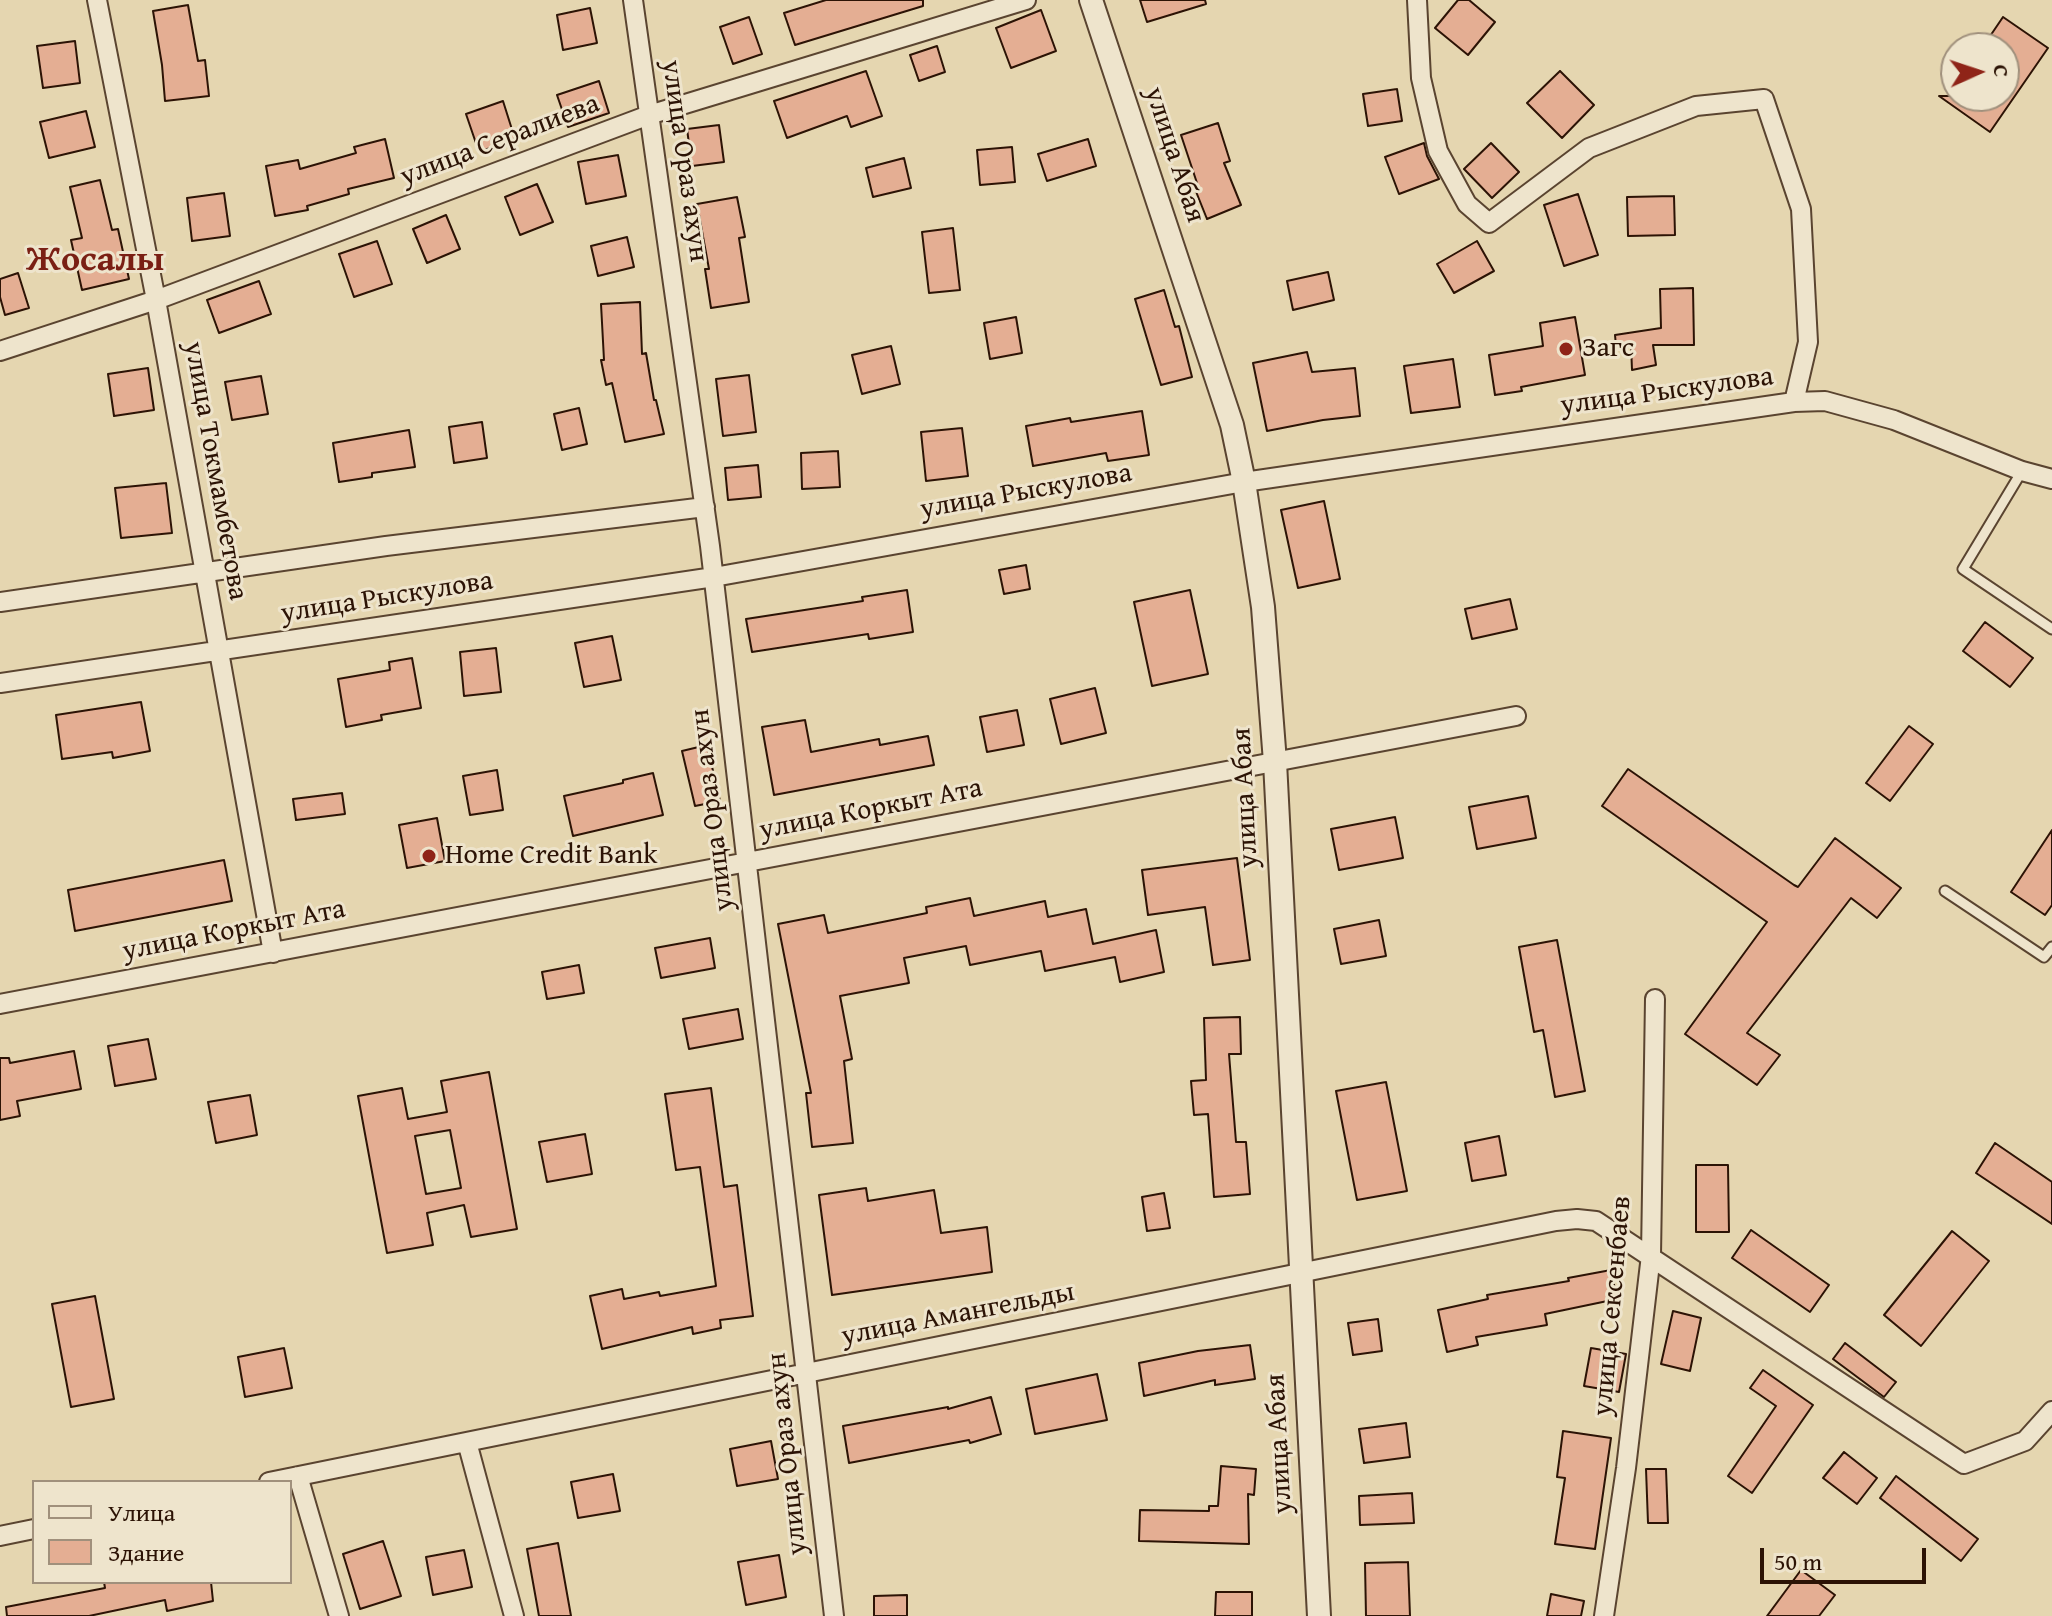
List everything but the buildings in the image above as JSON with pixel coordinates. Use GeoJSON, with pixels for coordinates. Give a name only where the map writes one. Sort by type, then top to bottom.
{"type":"FeatureCollection","features":[{"type":"Feature","properties":{"kind":"street","name":"улица Токмамбетова"},"geometry":{"type":"LineString","coordinates":[[97,0],[156,300],[273,953]]}},
{"type":"Feature","properties":{"kind":"street","name":"улица Ораз ахун"},"geometry":{"type":"LineString","coordinates":[[633,0],[714,577],[834,1616]]}},
{"type":"Feature","properties":{"kind":"street","name":"улица Сералиева"},"geometry":{"type":"LineString","coordinates":[[0,351],[156,300],[649,115],[1026,0]]}},
{"type":"Feature","properties":{"kind":"street","name":"улица Абая"},"geometry":{"type":"LineString","coordinates":[[1091,0],[1232,425],[1263,607],[1275,762],[1319,1616]]}},
{"type":"Feature","properties":{"kind":"street"},"geometry":{"type":"LineString","coordinates":[[1417,0],[1421,78],[1438,151],[1467,204],[1489,223],[1589,148],[1696,106],[1764,99],[1801,209],[1808,342],[1794,402]]}},
{"type":"Feature","properties":{"kind":"street","name":"улица Рыскулова"},"geometry":{"type":"LineString","coordinates":[[0,683],[714,577],[1244,482],[1794,402],[1825,401],[1894,420],[2022,471],[2052,479]]}},
{"type":"Feature","properties":{"kind":"street"},"geometry":{"type":"LineString","coordinates":[[0,602],[205,571],[705,507]]}},
{"type":"Feature","properties":{"kind":"street","name":"улица Коркыт Ата"},"geometry":{"type":"LineString","coordinates":[[0,1004],[1516,716]]}},
{"type":"Feature","properties":{"kind":"street","name":"улица Сексенбаев"},"geometry":{"type":"LineString","coordinates":[[1604,1616],[1626,1468],[1651,1255],[1655,999]]}},
{"type":"Feature","properties":{"kind":"street","name":"улица Амангельды"},"geometry":{"type":"LineString","coordinates":[[279,1480],[1577,1219],[1596,1221],[1651,1255],[1964,1464],[2025,1441],[2052,1411]]}},
{"type":"Feature","properties":{"kind":"street"},"geometry":{"type":"LineString","coordinates":[[467,1442],[514,1616]]}},
{"type":"Feature","properties":{"kind":"street"},"geometry":{"type":"LineString","coordinates":[[298,1476],[339,1616]]}},
{"type":"Feature","properties":{"kind":"street"},"geometry":{"type":"LineString","coordinates":[[0,1536],[32,1529]]}},
{"type":"Feature","properties":{"kind":"lane"},"geometry":{"type":"LineString","coordinates":[[2022,471],[1963,569],[2052,629]]}},
{"type":"Feature","properties":{"kind":"lane"},"geometry":{"type":"LineString","coordinates":[[1945,891],[2044,957],[2052,947]]}},
{"type":"Feature","properties":{"kind":"place","name":"Загс"},"geometry":{"type":"Point","coordinates":[1566,349]}},
{"type":"Feature","properties":{"kind":"place","name":"Home Credit Bank"},"geometry":{"type":"Point","coordinates":[429,856]}},
{"type":"Feature","properties":{"kind":"district","name":"Жосалы"},"geometry":{"type":"Point","coordinates":[95,261]}}]}
